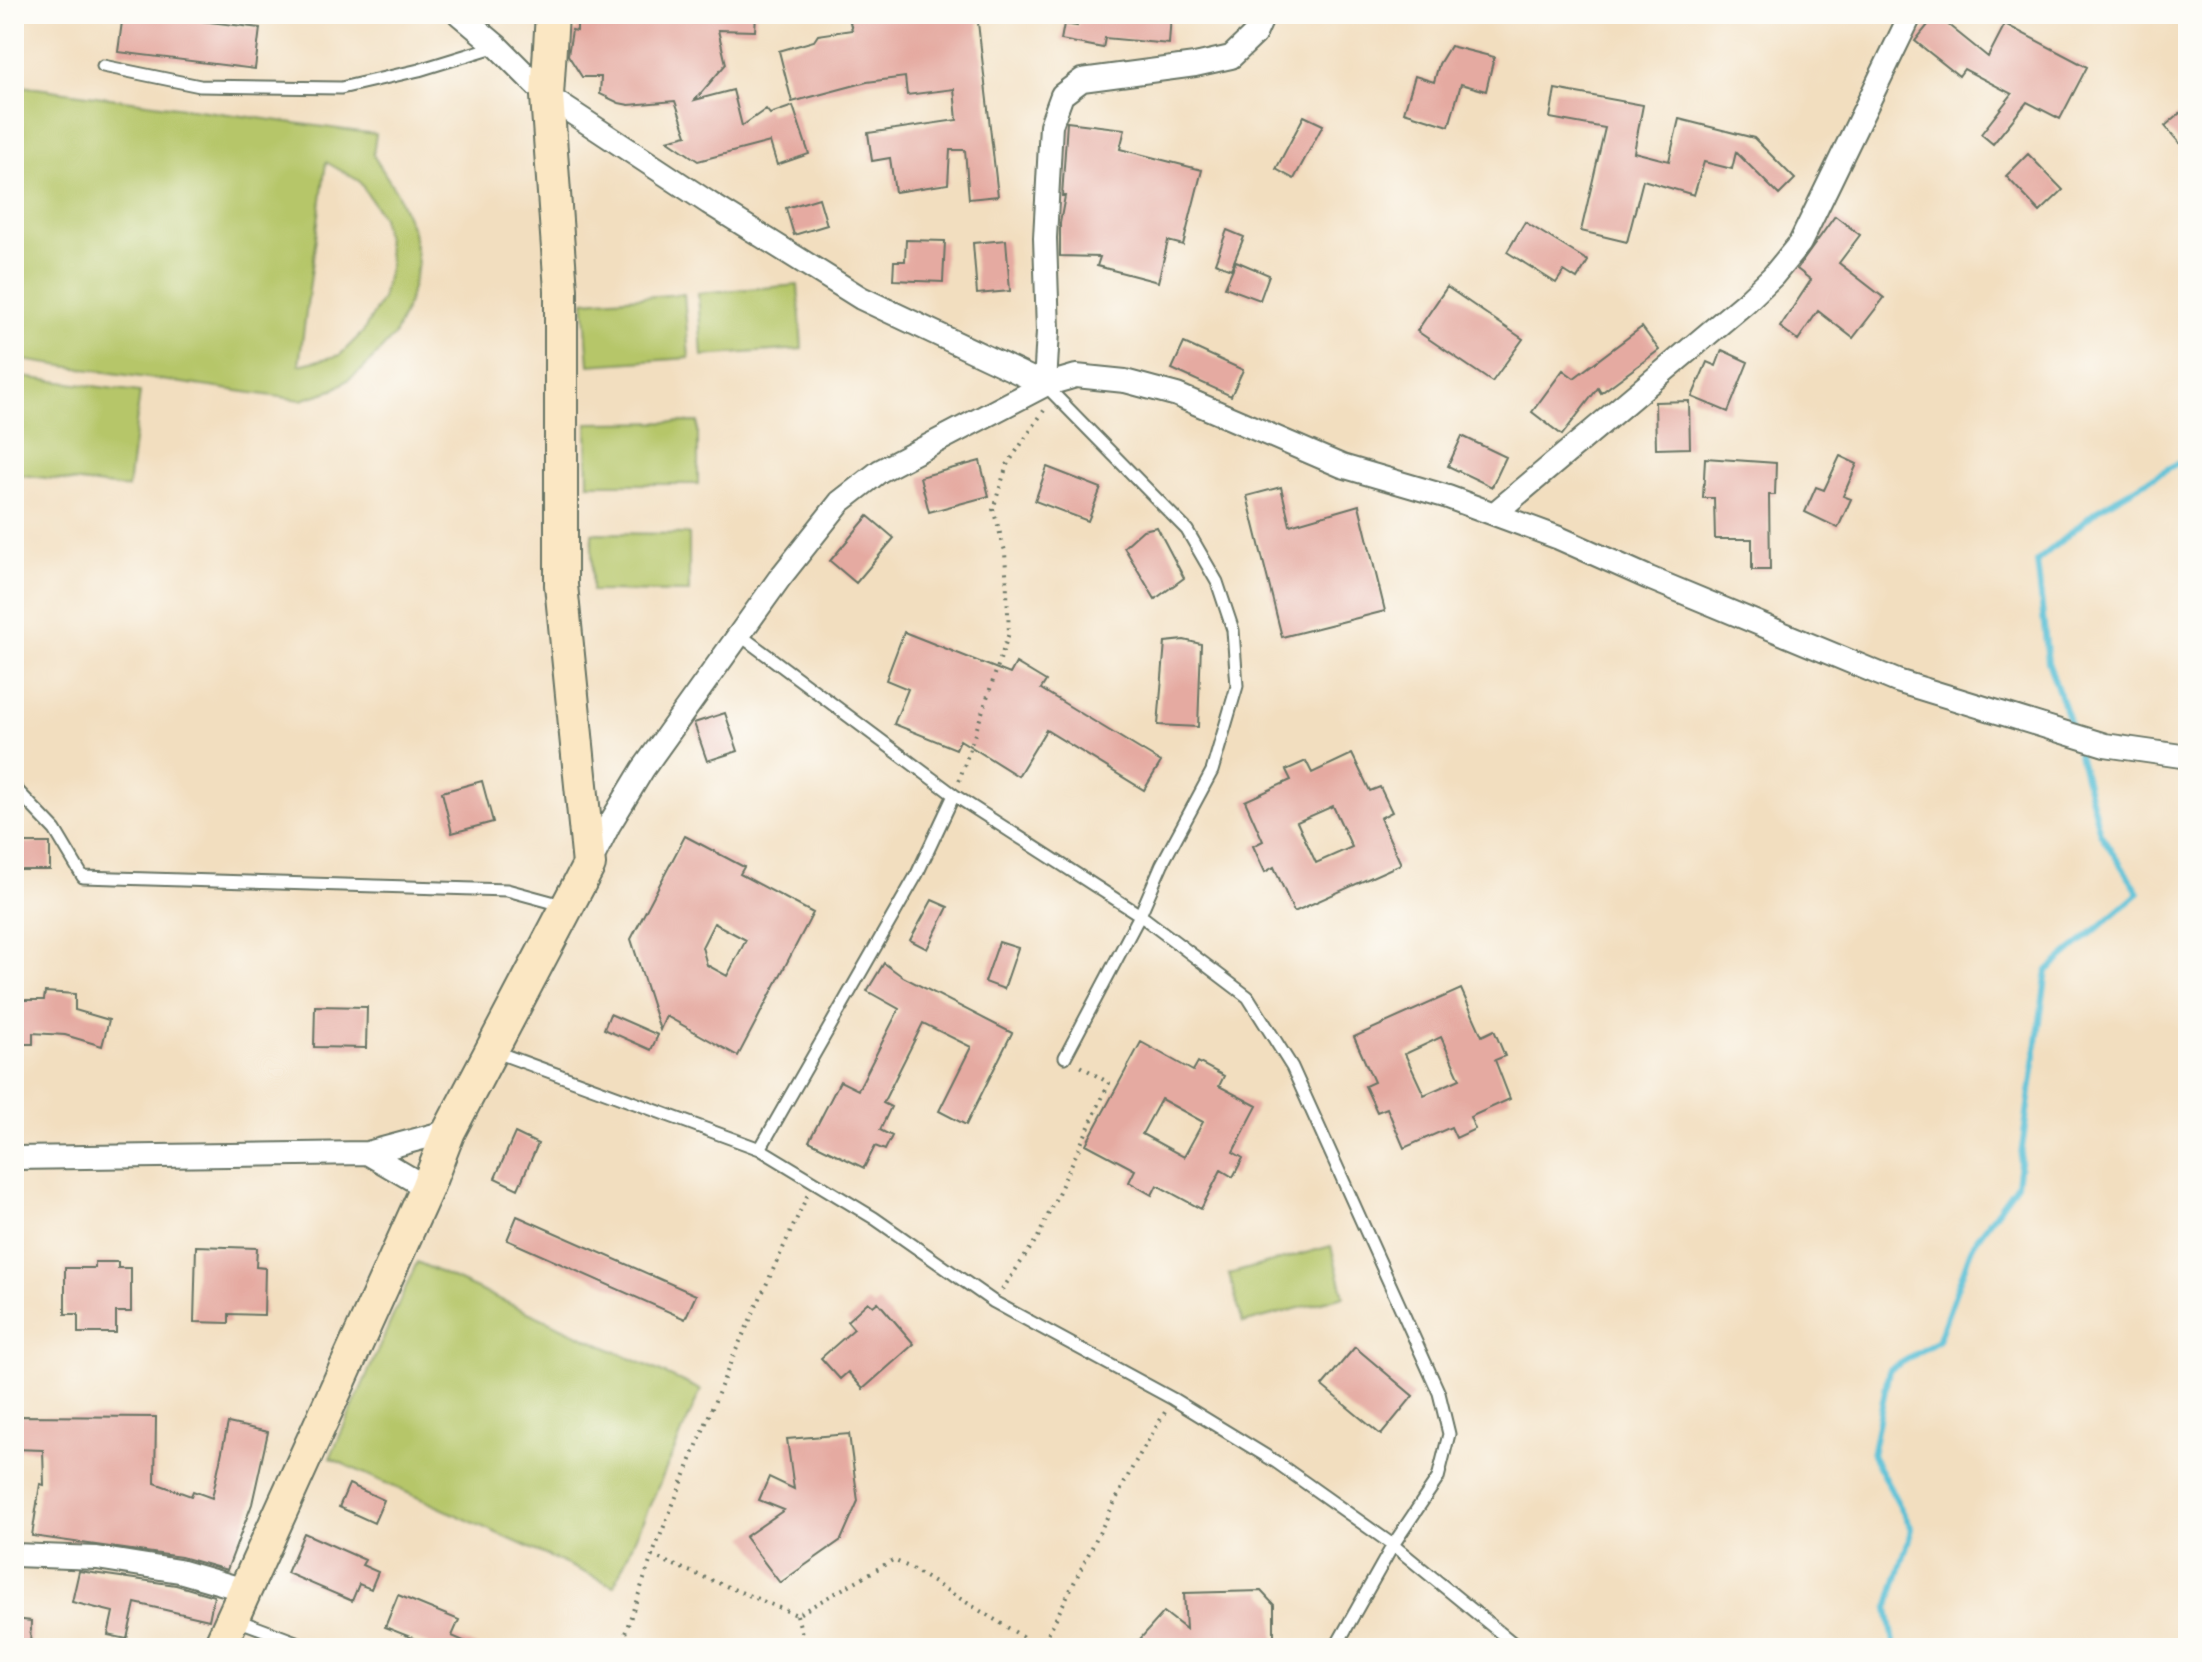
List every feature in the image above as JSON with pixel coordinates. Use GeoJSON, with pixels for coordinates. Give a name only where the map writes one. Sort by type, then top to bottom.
{"type":"FeatureCollection","features":[{"type":"Feature","properties":{"kind":"street"},"geometry":{"type":"LineString","coordinates":[[459,14],[497,46],[547,96],[709,203],[861,298],[1046,396]]}},
{"type":"Feature","properties":{"kind":"street"},"geometry":{"type":"LineString","coordinates":[[552,14],[547,96],[561,290],[561,585],[589,865]]}},
{"type":"Feature","properties":{"kind":"street"},"geometry":{"type":"LineString","coordinates":[[1046,396],[1048,331],[1045,238],[1051,125],[1062,95],[1082,80],[1195,65],[1231,57],[1255,34],[1264,14]]}},
{"type":"Feature","properties":{"kind":"street"},"geometry":{"type":"LineString","coordinates":[[1495,513],[1773,276],[1800,243],[1911,14]]}},
{"type":"Feature","properties":{"kind":"street"},"geometry":{"type":"LineString","coordinates":[[219,1648],[427,1188],[449,1131],[609,825],[643,769],[779,579],[840,502],[880,471],[1046,396],[1076,376],[1125,381],[1177,395],[1342,466],[1495,513],[1897,681],[2105,745],[2188,757]]}},
{"type":"Feature","properties":{"kind":"street"},"geometry":{"type":"LineString","coordinates":[[14,1158],[367,1153],[449,1131]]}},
{"type":"Feature","properties":{"kind":"street"},"geometry":{"type":"LineString","coordinates":[[367,1153],[427,1188]]}},
{"type":"Feature","properties":{"kind":"street"},"geometry":{"type":"LineString","coordinates":[[14,1555],[97,1558],[179,1571],[239,1604]]}},
{"type":"Feature","properties":{"kind":"lane"},"geometry":{"type":"LineString","coordinates":[[103,66],[200,86],[341,88],[419,70],[497,46]]}},
{"type":"Feature","properties":{"kind":"lane"},"geometry":{"type":"LineString","coordinates":[[1046,396],[1187,530],[1217,582],[1233,630],[1237,686],[1212,771],[1065,1057]]}},
{"type":"Feature","properties":{"kind":"lane"},"geometry":{"type":"LineString","coordinates":[[740,635],[954,795],[1140,915],[1248,997],[1292,1067],[1439,1393],[1449,1434],[1438,1478],[1393,1545],[1335,1648]]}},
{"type":"Feature","properties":{"kind":"lane"},"geometry":{"type":"LineString","coordinates":[[14,787],[55,830],[83,877],[507,890],[567,906]]}},
{"type":"Feature","properties":{"kind":"lane"},"geometry":{"type":"LineString","coordinates":[[760,1149],[917,874],[954,795]]}},
{"type":"Feature","properties":{"kind":"lane"},"geometry":{"type":"LineString","coordinates":[[491,1050],[760,1149],[874,1218],[994,1302],[1173,1399],[1320,1491],[1393,1545],[1519,1648]]}},
{"type":"Feature","properties":{"kind":"lane"},"geometry":{"type":"LineString","coordinates":[[239,1604],[312,1648]]}},
{"type":"Feature","properties":{"kind":"path"},"geometry":{"type":"LineString","coordinates":[[954,795],[1009,633],[1005,551],[993,509],[1007,465],[1046,396]]}},
{"type":"Feature","properties":{"kind":"path"},"geometry":{"type":"LineString","coordinates":[[994,1302],[1038,1237],[1109,1083],[1065,1057]]}},
{"type":"Feature","properties":{"kind":"path"},"geometry":{"type":"LineString","coordinates":[[620,1648],[652,1556],[732,1359],[813,1181]]}},
{"type":"Feature","properties":{"kind":"path"},"geometry":{"type":"LineString","coordinates":[[797,1615],[893,1560],[1041,1648],[1133,1466],[1173,1399]]}},
{"type":"Feature","properties":{"kind":"path"},"geometry":{"type":"LineString","coordinates":[[652,1556],[797,1615]]}},
{"type":"Feature","properties":{"kind":"path"},"geometry":{"type":"LineString","coordinates":[[797,1615],[803,1638],[801,1648]]}},
{"type":"Feature","properties":{"kind":"green space"},"geometry":{"type":"Polygon","coordinates":[[[14,85],[376,134],[373,155],[397,193],[413,231],[418,264],[408,304],[394,336],[362,370],[333,390],[301,400],[14,359],[14,85]],[[326,162],[299,365],[340,355],[363,332],[382,299],[390,264],[382,217],[359,181],[326,162]]]}},
{"type":"Feature","properties":{"kind":"green space"},"geometry":{"type":"Polygon","coordinates":[[[798,285],[802,349],[702,356],[698,293],[798,285]]]}},
{"type":"Feature","properties":{"kind":"green space"},"geometry":{"type":"Polygon","coordinates":[[[684,294],[689,358],[589,365],[584,301],[684,294]]]}},
{"type":"Feature","properties":{"kind":"green space"},"geometry":{"type":"Polygon","coordinates":[[[14,376],[140,392],[128,488],[14,474],[14,376]]]}},
{"type":"Feature","properties":{"kind":"green space"},"geometry":{"type":"Polygon","coordinates":[[[698,422],[698,484],[588,484],[587,423],[698,422]]]}},
{"type":"Feature","properties":{"kind":"green space"},"geometry":{"type":"Polygon","coordinates":[[[592,533],[689,534],[689,592],[592,591],[592,533]]]}},
{"type":"Feature","properties":{"kind":"green space"},"geometry":{"type":"Polygon","coordinates":[[[1331,1246],[1344,1296],[1243,1323],[1229,1274],[1331,1246]]]}},
{"type":"Feature","properties":{"kind":"green space"},"geometry":{"type":"Polygon","coordinates":[[[417,1262],[701,1390],[614,1586],[330,1458],[417,1262]]]}},
{"type":"Feature","properties":{"kind":"building"},"geometry":{"type":"Polygon","coordinates":[[[123,14],[174,19],[174,14],[201,14],[200,21],[260,28],[255,69],[118,52],[123,14]]]}},
{"type":"Feature","properties":{"kind":"building"},"geometry":{"type":"Polygon","coordinates":[[[577,14],[756,14],[755,31],[718,30],[726,64],[695,100],[733,90],[742,126],[766,109],[770,114],[793,106],[809,154],[777,165],[770,142],[698,161],[667,140],[687,135],[675,101],[619,103],[600,94],[601,77],[582,77],[568,55],[572,30],[577,31],[577,14]]]}},
{"type":"Feature","properties":{"kind":"building"},"geometry":{"type":"Polygon","coordinates":[[[848,14],[936,14],[937,17],[977,14],[998,196],[969,199],[965,150],[950,150],[948,184],[895,192],[890,158],[872,161],[868,133],[957,120],[954,89],[907,95],[905,77],[867,82],[792,102],[779,51],[814,41],[818,35],[852,30],[848,14]]]}},
{"type":"Feature","properties":{"kind":"building"},"geometry":{"type":"Polygon","coordinates":[[[1080,14],[1171,14],[1169,44],[1105,38],[1103,48],[1061,40],[1064,24],[1077,26],[1080,14]]]}},
{"type":"Feature","properties":{"kind":"building"},"geometry":{"type":"Polygon","coordinates":[[[1936,15],[1988,57],[2005,24],[2087,67],[2060,119],[2027,102],[1993,144],[1981,134],[2012,94],[1964,69],[1959,76],[1915,41],[1936,15]]]}},
{"type":"Feature","properties":{"kind":"building"},"geometry":{"type":"Polygon","coordinates":[[[1450,46],[1494,57],[1486,91],[1461,84],[1449,126],[1404,112],[1415,76],[1434,82],[1439,64],[1450,46]]]}},
{"type":"Feature","properties":{"kind":"building"},"geometry":{"type":"Polygon","coordinates":[[[1555,89],[1643,105],[1634,152],[1669,161],[1679,119],[1754,138],[1795,179],[1779,195],[1736,152],[1732,169],[1704,162],[1694,195],[1643,180],[1627,242],[1581,231],[1605,128],[1550,118],[1555,89]]]}},
{"type":"Feature","properties":{"kind":"building"},"geometry":{"type":"Polygon","coordinates":[[[2188,106],[2188,153],[2165,126],[2188,106]]]}},
{"type":"Feature","properties":{"kind":"building"},"geometry":{"type":"Polygon","coordinates":[[[1304,116],[1323,125],[1294,179],[1276,169],[1304,116]]]}},
{"type":"Feature","properties":{"kind":"building"},"geometry":{"type":"Polygon","coordinates":[[[1067,122],[1125,129],[1120,149],[1202,170],[1183,245],[1168,241],[1158,282],[1097,266],[1100,257],[1060,256],[1067,122]]]}},
{"type":"Feature","properties":{"kind":"building"},"geometry":{"type":"Polygon","coordinates":[[[2028,154],[2063,190],[2040,212],[2006,176],[2028,154]]]}},
{"type":"Feature","properties":{"kind":"building"},"geometry":{"type":"Polygon","coordinates":[[[819,198],[827,225],[794,235],[786,208],[819,198]]]}},
{"type":"Feature","properties":{"kind":"building"},"geometry":{"type":"Polygon","coordinates":[[[1835,216],[1860,235],[1839,263],[1884,298],[1853,338],[1818,311],[1798,340],[1780,327],[1811,280],[1797,269],[1835,216]]]}},
{"type":"Feature","properties":{"kind":"building"},"geometry":{"type":"Polygon","coordinates":[[[1525,222],[1588,261],[1577,279],[1564,271],[1556,283],[1507,252],[1525,222]]]}},
{"type":"Feature","properties":{"kind":"building"},"geometry":{"type":"Polygon","coordinates":[[[1227,230],[1244,237],[1231,269],[1215,263],[1227,230]]]}},
{"type":"Feature","properties":{"kind":"building"},"geometry":{"type":"Polygon","coordinates":[[[906,240],[945,241],[943,282],[893,280],[894,261],[905,261],[906,240]]]}},
{"type":"Feature","properties":{"kind":"building"},"geometry":{"type":"Polygon","coordinates":[[[1006,240],[1010,291],[977,294],[973,243],[1006,240]]]}},
{"type":"Feature","properties":{"kind":"building"},"geometry":{"type":"Polygon","coordinates":[[[1236,261],[1269,275],[1260,300],[1225,287],[1236,261]]]}},
{"type":"Feature","properties":{"kind":"building"},"geometry":{"type":"Polygon","coordinates":[[[1447,287],[1523,339],[1492,382],[1417,331],[1447,287]]]}},
{"type":"Feature","properties":{"kind":"building"},"geometry":{"type":"Polygon","coordinates":[[[1642,327],[1659,350],[1601,393],[1598,388],[1562,435],[1532,412],[1563,370],[1574,378],[1642,327]]]}},
{"type":"Feature","properties":{"kind":"building"},"geometry":{"type":"Polygon","coordinates":[[[1184,343],[1243,370],[1231,396],[1172,369],[1184,343]]]}},
{"type":"Feature","properties":{"kind":"building"},"geometry":{"type":"Polygon","coordinates":[[[1722,350],[1748,362],[1728,412],[1692,397],[1707,362],[1716,366],[1722,350]]]}},
{"type":"Feature","properties":{"kind":"building"},"geometry":{"type":"Polygon","coordinates":[[[1689,401],[1690,448],[1656,449],[1655,402],[1689,401]]]}},
{"type":"Feature","properties":{"kind":"building"},"geometry":{"type":"Polygon","coordinates":[[[1462,436],[1506,457],[1492,487],[1448,466],[1462,436]]]}},
{"type":"Feature","properties":{"kind":"building"},"geometry":{"type":"Polygon","coordinates":[[[1840,456],[1857,464],[1843,496],[1851,499],[1838,528],[1805,512],[1816,487],[1824,490],[1840,456]]]}},
{"type":"Feature","properties":{"kind":"building"},"geometry":{"type":"Polygon","coordinates":[[[1705,458],[1776,463],[1775,495],[1769,495],[1770,570],[1752,570],[1752,539],[1715,539],[1714,498],[1703,498],[1705,458]]]}},
{"type":"Feature","properties":{"kind":"building"},"geometry":{"type":"Polygon","coordinates":[[[980,461],[989,496],[929,512],[920,477],[980,461]]]}},
{"type":"Feature","properties":{"kind":"building"},"geometry":{"type":"Polygon","coordinates":[[[1047,467],[1101,488],[1088,521],[1035,501],[1047,467]]]}},
{"type":"Feature","properties":{"kind":"building"},"geometry":{"type":"Polygon","coordinates":[[[1281,487],[1290,525],[1359,505],[1385,611],[1282,637],[1247,496],[1281,487]]]}},
{"type":"Feature","properties":{"kind":"building"},"geometry":{"type":"Polygon","coordinates":[[[868,516],[894,538],[856,583],[830,561],[868,516]]]}},
{"type":"Feature","properties":{"kind":"building"},"geometry":{"type":"Polygon","coordinates":[[[1157,527],[1184,578],[1155,599],[1124,547],[1143,530],[1157,527]]]}},
{"type":"Feature","properties":{"kind":"building"},"geometry":{"type":"Polygon","coordinates":[[[904,632],[1010,674],[1016,663],[1046,681],[1041,689],[1161,762],[1144,790],[1046,730],[1018,776],[960,740],[956,749],[894,724],[908,689],[886,680],[904,632]]]}},
{"type":"Feature","properties":{"kind":"building"},"geometry":{"type":"Polygon","coordinates":[[[1184,640],[1201,644],[1198,727],[1158,725],[1165,642],[1184,640]]]}},
{"type":"Feature","properties":{"kind":"building"},"geometry":{"type":"Polygon","coordinates":[[[725,713],[738,751],[707,761],[694,723],[725,713]]]}},
{"type":"Feature","properties":{"kind":"building"},"geometry":{"type":"Polygon","coordinates":[[[1352,754],[1370,791],[1380,787],[1392,812],[1380,818],[1401,864],[1294,912],[1274,867],[1265,872],[1253,846],[1263,841],[1245,801],[1291,780],[1286,770],[1306,761],[1312,773],[1352,754]],[[1333,806],[1297,822],[1316,863],[1352,847],[1333,806]]]}},
{"type":"Feature","properties":{"kind":"building"},"geometry":{"type":"Polygon","coordinates":[[[482,781],[493,822],[452,833],[442,792],[482,781]]]}},
{"type":"Feature","properties":{"kind":"building"},"geometry":{"type":"Polygon","coordinates":[[[685,836],[744,867],[740,874],[813,913],[738,1056],[666,1016],[660,1030],[631,939],[685,836]],[[714,923],[702,947],[707,965],[727,976],[746,940],[714,923]]]}},
{"type":"Feature","properties":{"kind":"building"},"geometry":{"type":"Polygon","coordinates":[[[14,843],[50,843],[50,870],[14,870],[14,843]]]}},
{"type":"Feature","properties":{"kind":"building"},"geometry":{"type":"Polygon","coordinates":[[[932,900],[948,907],[927,949],[910,940],[932,900]]]}},
{"type":"Feature","properties":{"kind":"building"},"geometry":{"type":"Polygon","coordinates":[[[999,942],[1018,948],[1004,989],[985,982],[999,942]]]}},
{"type":"Feature","properties":{"kind":"building"},"geometry":{"type":"Polygon","coordinates":[[[884,963],[903,977],[1012,1033],[966,1125],[939,1111],[971,1047],[923,1023],[883,1103],[891,1107],[880,1130],[892,1136],[885,1150],[875,1146],[864,1168],[809,1141],[840,1081],[858,1090],[899,1009],[867,991],[884,963]]]}},
{"type":"Feature","properties":{"kind":"building"},"geometry":{"type":"Polygon","coordinates":[[[1461,989],[1482,1036],[1494,1030],[1505,1056],[1495,1060],[1510,1099],[1470,1117],[1475,1129],[1456,1138],[1451,1127],[1404,1148],[1387,1108],[1377,1112],[1365,1086],[1374,1082],[1354,1037],[1461,989]],[[1441,1037],[1405,1054],[1424,1095],[1460,1079],[1441,1037]]]}},
{"type":"Feature","properties":{"kind":"building"},"geometry":{"type":"Polygon","coordinates":[[[45,992],[75,994],[75,1010],[109,1020],[102,1046],[65,1035],[33,1033],[33,1044],[14,1044],[14,1000],[44,1000],[45,992]]]}},
{"type":"Feature","properties":{"kind":"building"},"geometry":{"type":"Polygon","coordinates":[[[315,1006],[367,1007],[366,1048],[314,1047],[315,1006]]]}},
{"type":"Feature","properties":{"kind":"building"},"geometry":{"type":"Polygon","coordinates":[[[610,1014],[658,1035],[651,1050],[604,1029],[610,1014]]]}},
{"type":"Feature","properties":{"kind":"building"},"geometry":{"type":"Polygon","coordinates":[[[1141,1042],[1193,1071],[1198,1062],[1224,1076],[1219,1086],[1257,1106],[1233,1152],[1243,1158],[1233,1177],[1221,1170],[1201,1209],[1157,1185],[1152,1195],[1129,1182],[1135,1170],[1086,1144],[1141,1042]],[[1161,1099],[1142,1134],[1184,1157],[1203,1122],[1161,1099]]]}},
{"type":"Feature","properties":{"kind":"building"},"geometry":{"type":"Polygon","coordinates":[[[515,1133],[538,1144],[518,1189],[495,1178],[515,1133]]]}},
{"type":"Feature","properties":{"kind":"building"},"geometry":{"type":"Polygon","coordinates":[[[517,1216],[696,1295],[685,1319],[507,1240],[517,1216]]]}},
{"type":"Feature","properties":{"kind":"building"},"geometry":{"type":"Polygon","coordinates":[[[196,1246],[257,1248],[256,1267],[265,1268],[264,1315],[229,1314],[229,1323],[194,1322],[196,1246]]]}},
{"type":"Feature","properties":{"kind":"building"},"geometry":{"type":"Polygon","coordinates":[[[95,1262],[118,1262],[118,1268],[131,1268],[131,1312],[116,1312],[116,1333],[78,1333],[78,1314],[65,1314],[65,1268],[95,1268],[95,1262]]]}},
{"type":"Feature","properties":{"kind":"building"},"geometry":{"type":"Polygon","coordinates":[[[868,1302],[873,1306],[878,1302],[914,1344],[863,1389],[848,1372],[840,1379],[821,1358],[854,1329],[847,1321],[868,1302]]]}},
{"type":"Feature","properties":{"kind":"building"},"geometry":{"type":"Polygon","coordinates":[[[1355,1347],[1413,1396],[1381,1435],[1322,1386],[1355,1347]]]}},
{"type":"Feature","properties":{"kind":"building"},"geometry":{"type":"Polygon","coordinates":[[[14,1416],[156,1417],[155,1483],[191,1496],[193,1491],[212,1498],[228,1423],[268,1432],[252,1504],[227,1570],[181,1557],[32,1536],[40,1484],[44,1485],[43,1450],[14,1449],[14,1416]]]}},
{"type":"Feature","properties":{"kind":"building"},"geometry":{"type":"Polygon","coordinates":[[[849,1434],[858,1501],[841,1540],[780,1583],[745,1537],[784,1510],[759,1500],[769,1477],[794,1489],[787,1439],[849,1434]]]}},
{"type":"Feature","properties":{"kind":"building"},"geometry":{"type":"Polygon","coordinates":[[[349,1484],[384,1500],[374,1523],[339,1507],[349,1484]]]}},
{"type":"Feature","properties":{"kind":"building"},"geometry":{"type":"Polygon","coordinates":[[[304,1533],[365,1560],[362,1565],[378,1572],[371,1589],[359,1584],[352,1601],[287,1573],[304,1533]]]}},
{"type":"Feature","properties":{"kind":"building"},"geometry":{"type":"Polygon","coordinates":[[[79,1571],[176,1585],[214,1596],[209,1620],[135,1603],[127,1639],[108,1635],[113,1612],[72,1602],[79,1571]]]}},
{"type":"Feature","properties":{"kind":"building"},"geometry":{"type":"Polygon","coordinates":[[[1261,1591],[1274,1605],[1274,1648],[1132,1648],[1164,1612],[1186,1629],[1184,1593],[1261,1591]]]}},
{"type":"Feature","properties":{"kind":"building"},"geometry":{"type":"Polygon","coordinates":[[[398,1595],[459,1620],[452,1636],[480,1648],[438,1648],[385,1627],[398,1595]]]}},
{"type":"Feature","properties":{"kind":"building"},"geometry":{"type":"Polygon","coordinates":[[[14,1619],[31,1621],[30,1648],[14,1648],[14,1619]]]}},
{"type":"Feature","properties":{"kind":"waterway"},"geometry":{"type":"LineString","coordinates":[[2072,729],[2048,662],[2037,561],[2100,508],[2188,457]]}},
{"type":"Feature","properties":{"kind":"waterway"},"geometry":{"type":"LineString","coordinates":[[1895,1648],[1888,1608],[1912,1529],[1872,1455],[1889,1370],[1938,1341],[1973,1244],[2017,1184],[2047,971],[2139,893],[2100,833],[2076,743]]}}]}
